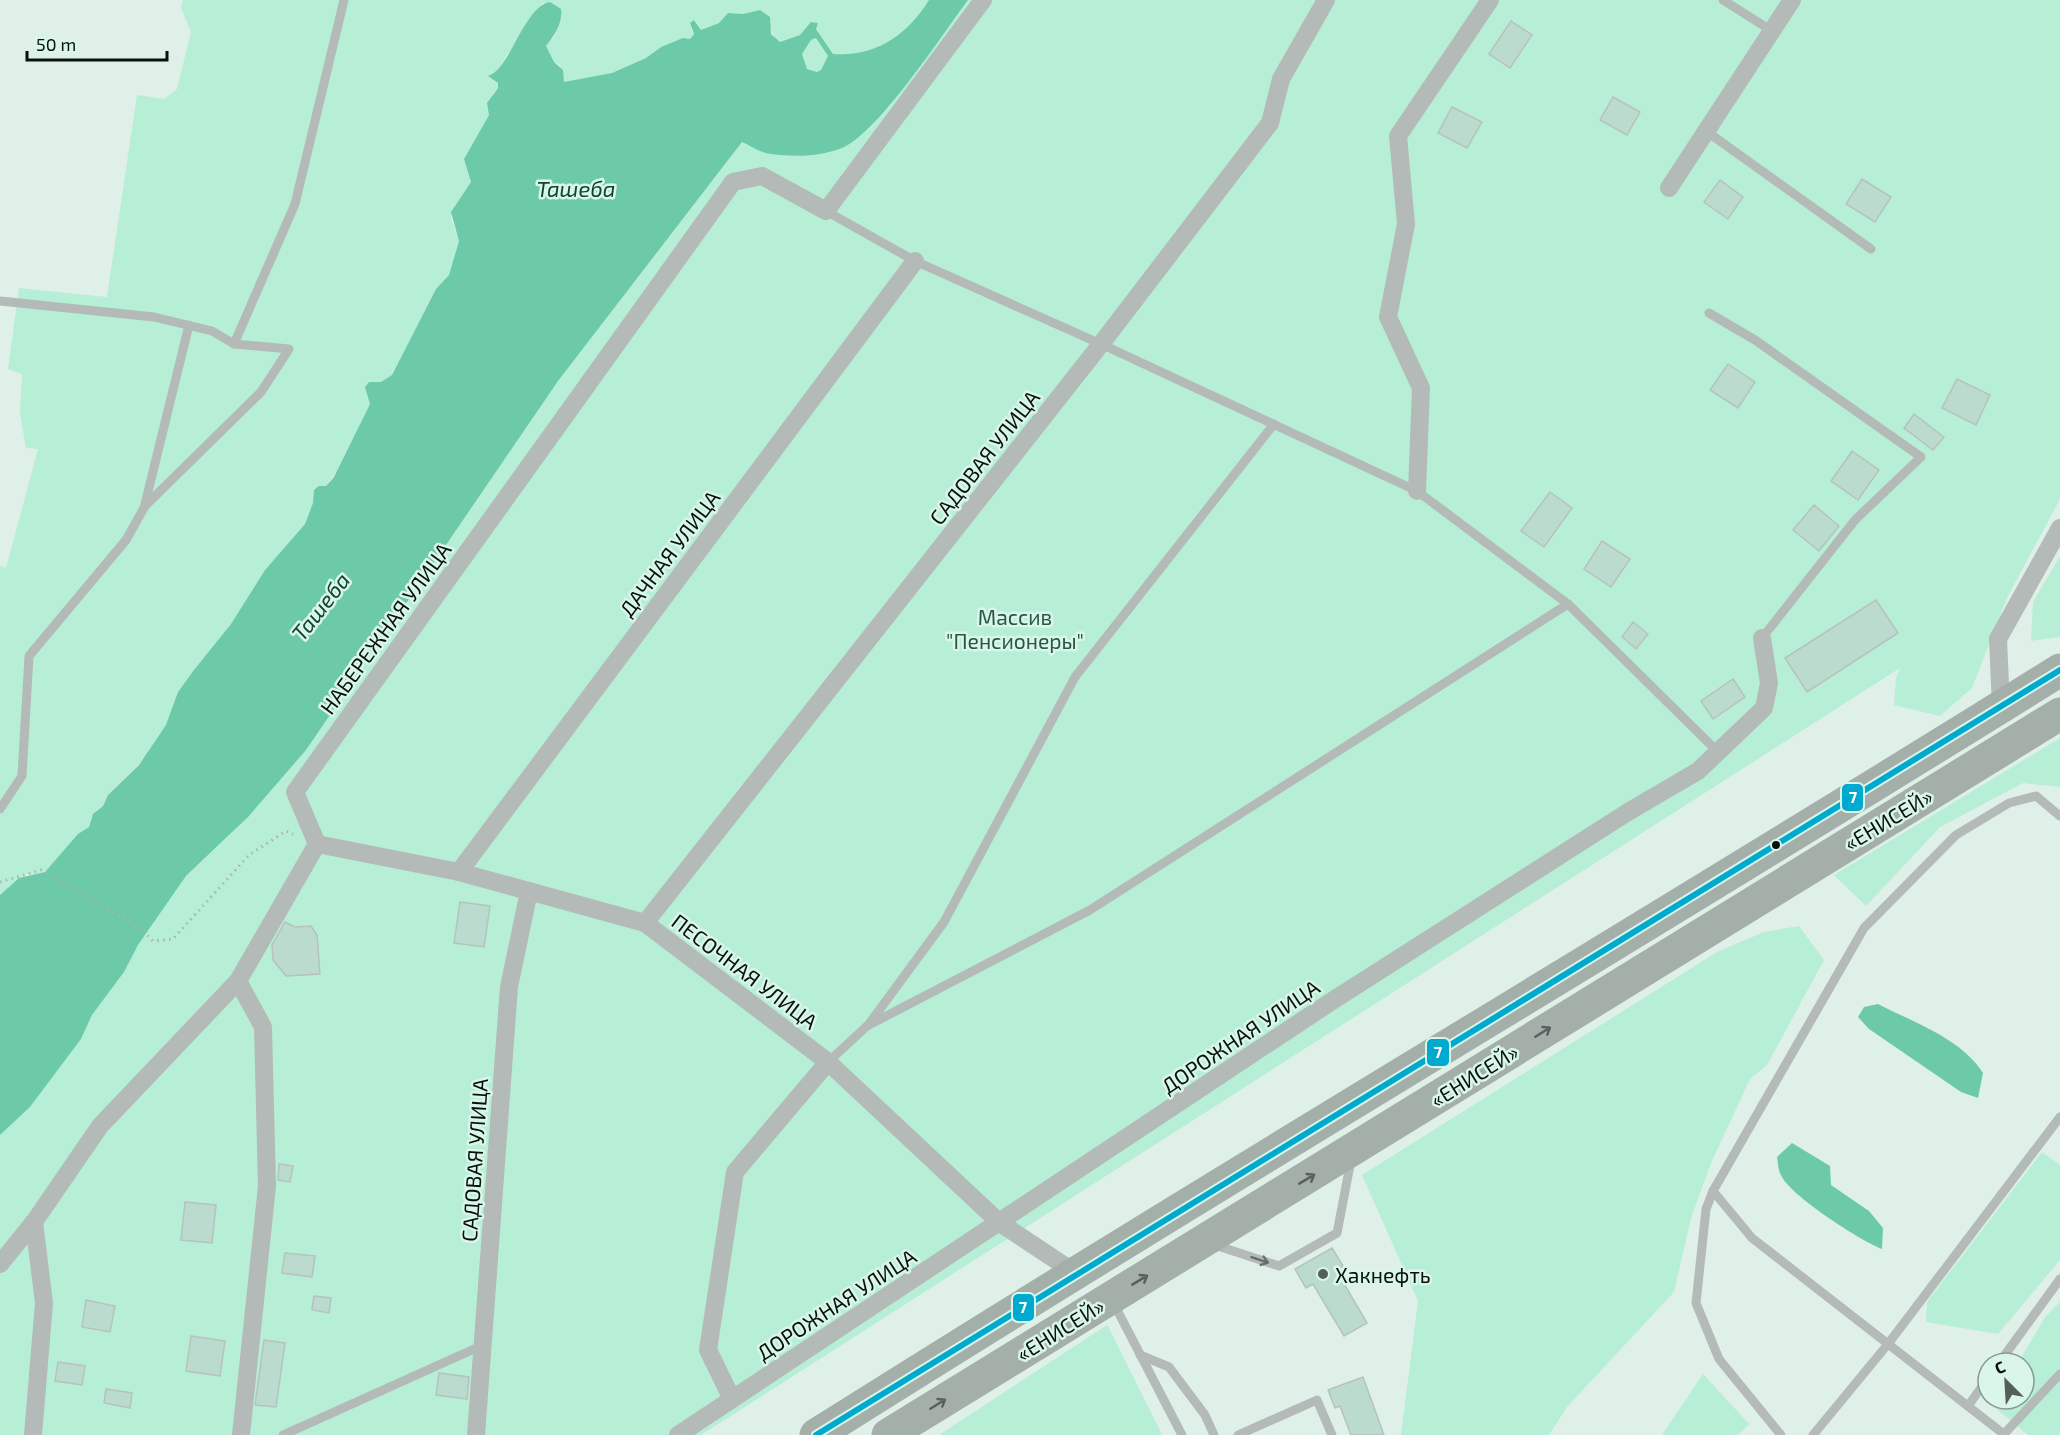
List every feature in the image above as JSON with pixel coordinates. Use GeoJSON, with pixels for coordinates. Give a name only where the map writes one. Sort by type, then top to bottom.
{"type":"FeatureCollection","features":[{"type":"Feature","properties":{"kind":"highway","name":"«ЕНИСЕЙ»"},"geometry":{"type":"LineString","coordinates":[[816,1435],[1074,1272],[1382,1088],[2060,670]]}},
{"type":"Feature","properties":{"kind":"highway","name":"«ЕНИСЕЙ»"},"geometry":{"type":"LineString","coordinates":[[888,1435],[2060,714]]}},
{"type":"Feature","properties":{"kind":"street"},"geometry":{"type":"LineString","coordinates":[[826,211],[983,0]]}},
{"type":"Feature","properties":{"kind":"street","name":"САДОВАЯ УЛИЦА"},"geometry":{"type":"LineString","coordinates":[[645,923],[1101,344],[1270,123],[1281,79],[1326,0]]}},
{"type":"Feature","properties":{"kind":"street"},"geometry":{"type":"LineString","coordinates":[[1417,491],[1421,388],[1388,317],[1406,224],[1398,136],[1490,0]]}},
{"type":"Feature","properties":{"kind":"street"},"geometry":{"type":"LineString","coordinates":[[1669,188],[1791,0]]}},
{"type":"Feature","properties":{"kind":"street","name":"НАБЕРЕЖНАЯ УЛИЦА"},"geometry":{"type":"LineString","coordinates":[[317,844],[295,792],[733,182],[762,176],[826,211]]}},
{"type":"Feature","properties":{"kind":"street","name":"ДАЧНАЯ УЛИЦА"},"geometry":{"type":"LineString","coordinates":[[459,872],[915,261]]}},
{"type":"Feature","properties":{"kind":"street"},"geometry":{"type":"LineString","coordinates":[[2001,707],[1998,639],[2060,528]]}},
{"type":"Feature","properties":{"kind":"street","name":"ДОРОЖНАЯ УЛИЦА"},"geometry":{"type":"LineString","coordinates":[[678,1435],[1332,1001],[1628,812],[1698,771],[1764,708],[1769,682],[1762,639]]}},
{"type":"Feature","properties":{"kind":"street"},"geometry":{"type":"LineString","coordinates":[[0,1264],[34,1222],[100,1126],[238,981],[317,844]]}},
{"type":"Feature","properties":{"kind":"street","name":"ПЕСОЧНАЯ УЛИЦА"},"geometry":{"type":"LineString","coordinates":[[317,844],[459,872],[645,923],[828,1062],[1000,1223],[1074,1272]]}},
{"type":"Feature","properties":{"kind":"street","name":"САДОВАЯ УЛИЦА"},"geometry":{"type":"LineString","coordinates":[[476,1435],[509,987],[530,891]]}},
{"type":"Feature","properties":{"kind":"street"},"geometry":{"type":"LineString","coordinates":[[238,981],[263,1027],[267,1186],[241,1435]]}},
{"type":"Feature","properties":{"kind":"street"},"geometry":{"type":"LineString","coordinates":[[732,1399],[708,1350],[735,1172],[828,1062]]}},
{"type":"Feature","properties":{"kind":"street"},"geometry":{"type":"LineString","coordinates":[[33,1435],[44,1304],[34,1222]]}},
{"type":"Feature","properties":{"kind":"lane"},"geometry":{"type":"LineString","coordinates":[[234,344],[295,204],[344,0]]}},
{"type":"Feature","properties":{"kind":"lane"},"geometry":{"type":"LineString","coordinates":[[1723,0],[1772,30]]}},
{"type":"Feature","properties":{"kind":"lane"},"geometry":{"type":"LineString","coordinates":[[1706,131],[1870,249]]}},
{"type":"Feature","properties":{"kind":"lane"},"geometry":{"type":"LineString","coordinates":[[826,211],[915,261],[1101,344],[1417,491],[1568,604],[1718,753]]}},
{"type":"Feature","properties":{"kind":"lane"},"geometry":{"type":"LineString","coordinates":[[0,300],[154,317],[212,331],[234,344],[289,349],[261,392],[145,506]]}},
{"type":"Feature","properties":{"kind":"lane"},"geometry":{"type":"LineString","coordinates":[[1709,314],[1755,340],[1920,457],[1855,520],[1762,639]]}},
{"type":"Feature","properties":{"kind":"lane"},"geometry":{"type":"LineString","coordinates":[[0,808],[22,776],[29,656],[126,540],[145,506],[189,325]]}},
{"type":"Feature","properties":{"kind":"lane"},"geometry":{"type":"LineString","coordinates":[[828,1062],[867,1026],[944,922],[1075,677],[1274,424]]}},
{"type":"Feature","properties":{"kind":"lane"},"geometry":{"type":"LineString","coordinates":[[867,1026],[1090,910],[1568,604]]}},
{"type":"Feature","properties":{"kind":"lane"},"geometry":{"type":"LineString","coordinates":[[1782,1435],[1719,1359],[1696,1303],[1706,1209],[1713,1191],[1864,927],[1956,835],[2009,803],[2036,796],[2060,816]]}},
{"type":"Feature","properties":{"kind":"lane"},"geometry":{"type":"LineString","coordinates":[[1813,1435],[1888,1344],[2060,1117]]}},
{"type":"Feature","properties":{"kind":"lane"},"geometry":{"type":"LineString","coordinates":[[1204,1241],[1279,1266],[1337,1233],[1353,1151]]}},
{"type":"Feature","properties":{"kind":"lane"},"geometry":{"type":"LineString","coordinates":[[1713,1191],[1752,1238],[2005,1435],[2060,1374]]}},
{"type":"Feature","properties":{"kind":"lane"},"geometry":{"type":"LineString","coordinates":[[2008,1351],[2060,1279]]}},
{"type":"Feature","properties":{"kind":"lane"},"geometry":{"type":"LineString","coordinates":[[1110,1298],[1182,1435]]}},
{"type":"Feature","properties":{"kind":"lane"},"geometry":{"type":"LineString","coordinates":[[283,1435],[483,1345]]}},
{"type":"Feature","properties":{"kind":"lane"},"geometry":{"type":"LineString","coordinates":[[1140,1354],[1169,1367],[1205,1415],[1214,1435]]}},
{"type":"Feature","properties":{"kind":"lane"},"geometry":{"type":"LineString","coordinates":[[1968,1406],[1976,1395]]}},
{"type":"Feature","properties":{"kind":"lane"},"geometry":{"type":"LineString","coordinates":[[1238,1435],[1317,1400],[1332,1435]]}},
{"type":"Feature","properties":{"kind":"path"},"geometry":{"type":"LineString","coordinates":[[0,882],[40,870],[141,929],[153,940],[173,939],[249,855],[286,831],[317,844]]}},
{"type":"Feature","properties":{"kind":"green space"},"geometry":{"type":"Polygon","coordinates":[[[183,0],[929,0],[900,33],[863,52],[833,54],[816,28],[818,23],[812,22],[800,35],[780,42],[760,10],[743,14],[728,13],[719,23],[701,30],[695,20],[691,29],[694,34],[690,39],[661,47],[646,58],[612,73],[563,83],[560,65],[554,62],[546,46],[554,37],[562,15],[543,3],[494,75],[493,80],[498,83],[498,88],[493,93],[489,115],[464,159],[471,183],[455,206],[451,218],[459,241],[449,275],[436,289],[392,375],[381,382],[369,382],[366,387],[370,404],[337,471],[313,503],[305,524],[265,570],[231,624],[178,692],[169,720],[143,760],[108,795],[103,806],[93,815],[89,827],[78,835],[50,868],[36,874],[27,874],[0,895],[0,566],[6,568],[38,449],[26,448],[20,413],[22,374],[8,369],[19,288],[107,297],[137,95],[164,99],[177,89],[191,32],[181,8],[183,0]]]}},
{"type":"Feature","properties":{"kind":"green space","name":"Массив \"Пенсионеры\""},"geometry":{"type":"Polygon","coordinates":[[[968,0],[2060,0],[2060,499],[2007,598],[1972,688],[1940,716],[1894,705],[1896,678],[1900,668],[701,1435],[0,1435],[0,1135],[30,1107],[81,1039],[92,1015],[124,972],[138,945],[186,876],[228,837],[306,750],[558,381],[742,142],[769,154],[812,155],[887,109],[968,0]]]}},
{"type":"Feature","properties":{"kind":"green space"},"geometry":{"type":"Polygon","coordinates":[[[816,38],[828,56],[821,70],[817,72],[807,69],[802,54],[811,40],[816,38]]]}},
{"type":"Feature","properties":{"kind":"green space"},"geometry":{"type":"Polygon","coordinates":[[[2060,556],[2060,637],[2031,641],[2033,602],[2060,556]]]}},
{"type":"Feature","properties":{"kind":"green space"},"geometry":{"type":"Polygon","coordinates":[[[2060,738],[2060,787],[2023,783],[1940,827],[1866,906],[1834,875],[2060,738]]]}},
{"type":"Feature","properties":{"kind":"green space"},"geometry":{"type":"Polygon","coordinates":[[[1799,926],[1824,960],[1767,1065],[1750,1079],[1711,1163],[1691,1218],[1674,1292],[1567,1407],[1549,1435],[1401,1435],[1418,1301],[1362,1175],[1717,952],[1764,932],[1799,926]]]}},
{"type":"Feature","properties":{"kind":"green space"},"geometry":{"type":"Polygon","coordinates":[[[2042,1152],[2060,1165],[2060,1260],[1998,1334],[1926,1322],[1927,1302],[2042,1152]]]}},
{"type":"Feature","properties":{"kind":"green space"},"geometry":{"type":"Polygon","coordinates":[[[2060,1302],[2060,1435],[2028,1435],[1999,1411],[2036,1411],[2036,1351],[2025,1351],[2046,1316],[2060,1302]]]}},
{"type":"Feature","properties":{"kind":"green space"},"geometry":{"type":"Polygon","coordinates":[[[1107,1325],[1162,1435],[939,1435],[1107,1325]]]}},
{"type":"Feature","properties":{"kind":"green space"},"geometry":{"type":"Polygon","coordinates":[[[1703,1374],[1749,1424],[1738,1435],[1662,1435],[1703,1374]]]}},
{"type":"Feature","properties":{"kind":"water","name":"Ташеба"},"geometry":{"type":"Polygon","coordinates":[[[929,0],[968,0],[910,80],[875,122],[859,137],[844,147],[827,153],[789,156],[760,151],[742,142],[558,381],[306,750],[248,817],[186,876],[138,945],[124,972],[92,1015],[81,1039],[30,1107],[0,1135],[0,895],[19,878],[45,872],[78,834],[89,827],[93,814],[103,806],[108,795],[139,765],[166,725],[178,692],[231,624],[265,570],[305,524],[313,503],[314,490],[319,486],[326,486],[334,477],[370,404],[365,387],[369,382],[381,382],[392,375],[436,289],[449,275],[459,241],[451,212],[471,182],[464,159],[489,115],[487,103],[498,88],[498,83],[488,76],[496,71],[503,62],[532,14],[550,2],[561,9],[555,34],[546,46],[554,62],[563,70],[564,82],[612,73],[646,58],[661,47],[683,38],[690,39],[694,34],[690,23],[694,20],[701,30],[719,23],[728,13],[743,14],[760,10],[770,17],[771,34],[780,42],[800,35],[811,22],[818,23],[816,29],[833,54],[849,54],[863,52],[889,41],[911,24],[929,0]],[[816,38],[811,40],[802,54],[807,69],[817,72],[821,70],[828,56],[816,38]]]}},
{"type":"Feature","properties":{"kind":"water"},"geometry":{"type":"Polygon","coordinates":[[[1878,1004],[1936,1032],[1963,1050],[1983,1073],[1978,1098],[1961,1092],[1869,1029],[1858,1017],[1864,1007],[1878,1004]]]}},
{"type":"Feature","properties":{"kind":"water"},"geometry":{"type":"Polygon","coordinates":[[[1792,1143],[1830,1166],[1831,1185],[1869,1211],[1883,1228],[1882,1249],[1858,1237],[1827,1216],[1787,1184],[1780,1173],[1777,1157],[1792,1143]]]}},
{"type":"Feature","properties":{"kind":"building"},"geometry":{"type":"Polygon","coordinates":[[[1511,21],[1532,35],[1510,68],[1489,54],[1511,21]]]}},
{"type":"Feature","properties":{"kind":"building"},"geometry":{"type":"Polygon","coordinates":[[[1613,97],[1640,112],[1627,135],[1600,120],[1613,97]]]}},
{"type":"Feature","properties":{"kind":"building"},"geometry":{"type":"Polygon","coordinates":[[[1452,107],[1482,122],[1467,148],[1438,133],[1452,107]]]}},
{"type":"Feature","properties":{"kind":"building"},"geometry":{"type":"Polygon","coordinates":[[[1862,179],[1891,197],[1875,222],[1846,204],[1862,179]]]}},
{"type":"Feature","properties":{"kind":"building"},"geometry":{"type":"Polygon","coordinates":[[[1720,180],[1743,197],[1728,219],[1704,202],[1720,180]]]}},
{"type":"Feature","properties":{"kind":"building"},"geometry":{"type":"Polygon","coordinates":[[[1728,364],[1755,382],[1738,408],[1710,390],[1728,364]]]}},
{"type":"Feature","properties":{"kind":"building"},"geometry":{"type":"Polygon","coordinates":[[[1957,379],[1990,395],[1976,425],[1942,408],[1957,379]]]}},
{"type":"Feature","properties":{"kind":"building"},"geometry":{"type":"Polygon","coordinates":[[[1914,414],[1944,437],[1933,450],[1904,428],[1914,414]]]}},
{"type":"Feature","properties":{"kind":"building"},"geometry":{"type":"Polygon","coordinates":[[[1852,451],[1879,470],[1858,500],[1831,481],[1852,451]]]}},
{"type":"Feature","properties":{"kind":"building"},"geometry":{"type":"Polygon","coordinates":[[[1550,492],[1572,508],[1544,547],[1521,531],[1550,492]]]}},
{"type":"Feature","properties":{"kind":"building"},"geometry":{"type":"Polygon","coordinates":[[[1814,505],[1839,526],[1819,551],[1793,530],[1814,505]]]}},
{"type":"Feature","properties":{"kind":"building"},"geometry":{"type":"Polygon","coordinates":[[[1602,541],[1630,559],[1611,587],[1584,569],[1602,541]]]}},
{"type":"Feature","properties":{"kind":"building"},"geometry":{"type":"Polygon","coordinates":[[[1876,600],[1898,633],[1807,692],[1785,658],[1876,600]]]}},
{"type":"Feature","properties":{"kind":"building"},"geometry":{"type":"Polygon","coordinates":[[[1633,622],[1648,634],[1636,649],[1622,637],[1633,622]]]}},
{"type":"Feature","properties":{"kind":"building"},"geometry":{"type":"Polygon","coordinates":[[[1733,679],[1745,697],[1713,719],[1701,701],[1733,679]]]}},
{"type":"Feature","properties":{"kind":"building"},"geometry":{"type":"Polygon","coordinates":[[[460,902],[490,906],[484,947],[454,943],[460,902]]]}},
{"type":"Feature","properties":{"kind":"building"},"geometry":{"type":"Polygon","coordinates":[[[285,922],[295,927],[311,926],[317,935],[320,974],[286,976],[273,960],[272,945],[285,922]]]}},
{"type":"Feature","properties":{"kind":"building"},"geometry":{"type":"Polygon","coordinates":[[[279,1164],[293,1166],[290,1182],[278,1180],[279,1164]]]}},
{"type":"Feature","properties":{"kind":"building"},"geometry":{"type":"Polygon","coordinates":[[[185,1202],[216,1205],[212,1243],[181,1240],[185,1202]]]}},
{"type":"Feature","properties":{"kind":"building"},"geometry":{"type":"Polygon","coordinates":[[[1332,1248],[1343,1266],[1336,1270],[1367,1323],[1344,1336],[1313,1284],[1306,1288],[1295,1269],[1332,1248]]]}},
{"type":"Feature","properties":{"kind":"building"},"geometry":{"type":"Polygon","coordinates":[[[285,1253],[315,1256],[312,1277],[282,1273],[285,1253]]]}},
{"type":"Feature","properties":{"kind":"building"},"geometry":{"type":"Polygon","coordinates":[[[314,1296],[331,1298],[329,1313],[312,1310],[314,1296]]]}},
{"type":"Feature","properties":{"kind":"building"},"geometry":{"type":"Polygon","coordinates":[[[86,1300],[115,1306],[110,1332],[82,1327],[86,1300]]]}},
{"type":"Feature","properties":{"kind":"building"},"geometry":{"type":"Polygon","coordinates":[[[191,1336],[225,1341],[220,1376],[186,1371],[191,1336]]]}},
{"type":"Feature","properties":{"kind":"building"},"geometry":{"type":"Polygon","coordinates":[[[264,1340],[285,1343],[276,1407],[255,1405],[264,1340]]]}},
{"type":"Feature","properties":{"kind":"building"},"geometry":{"type":"Polygon","coordinates":[[[58,1362],[85,1366],[82,1385],[55,1381],[58,1362]]]}},
{"type":"Feature","properties":{"kind":"building"},"geometry":{"type":"Polygon","coordinates":[[[439,1373],[469,1377],[467,1399],[436,1395],[439,1373]]]}},
{"type":"Feature","properties":{"kind":"building"},"geometry":{"type":"Polygon","coordinates":[[[1363,1377],[1384,1435],[1351,1435],[1340,1406],[1335,1408],[1328,1390],[1363,1377]]]}},
{"type":"Feature","properties":{"kind":"building"},"geometry":{"type":"Polygon","coordinates":[[[106,1389],[132,1393],[130,1408],[104,1403],[106,1389]]]}},
{"type":"Feature","properties":{"kind":"transit line","name":"7"},"geometry":{"type":"LineString","coordinates":[[816,1435],[2060,670]]}},
{"type":"Feature","properties":{"kind":"place","name":"Хакнефть"},"geometry":{"type":"Point","coordinates":[1323,1274]}}]}
